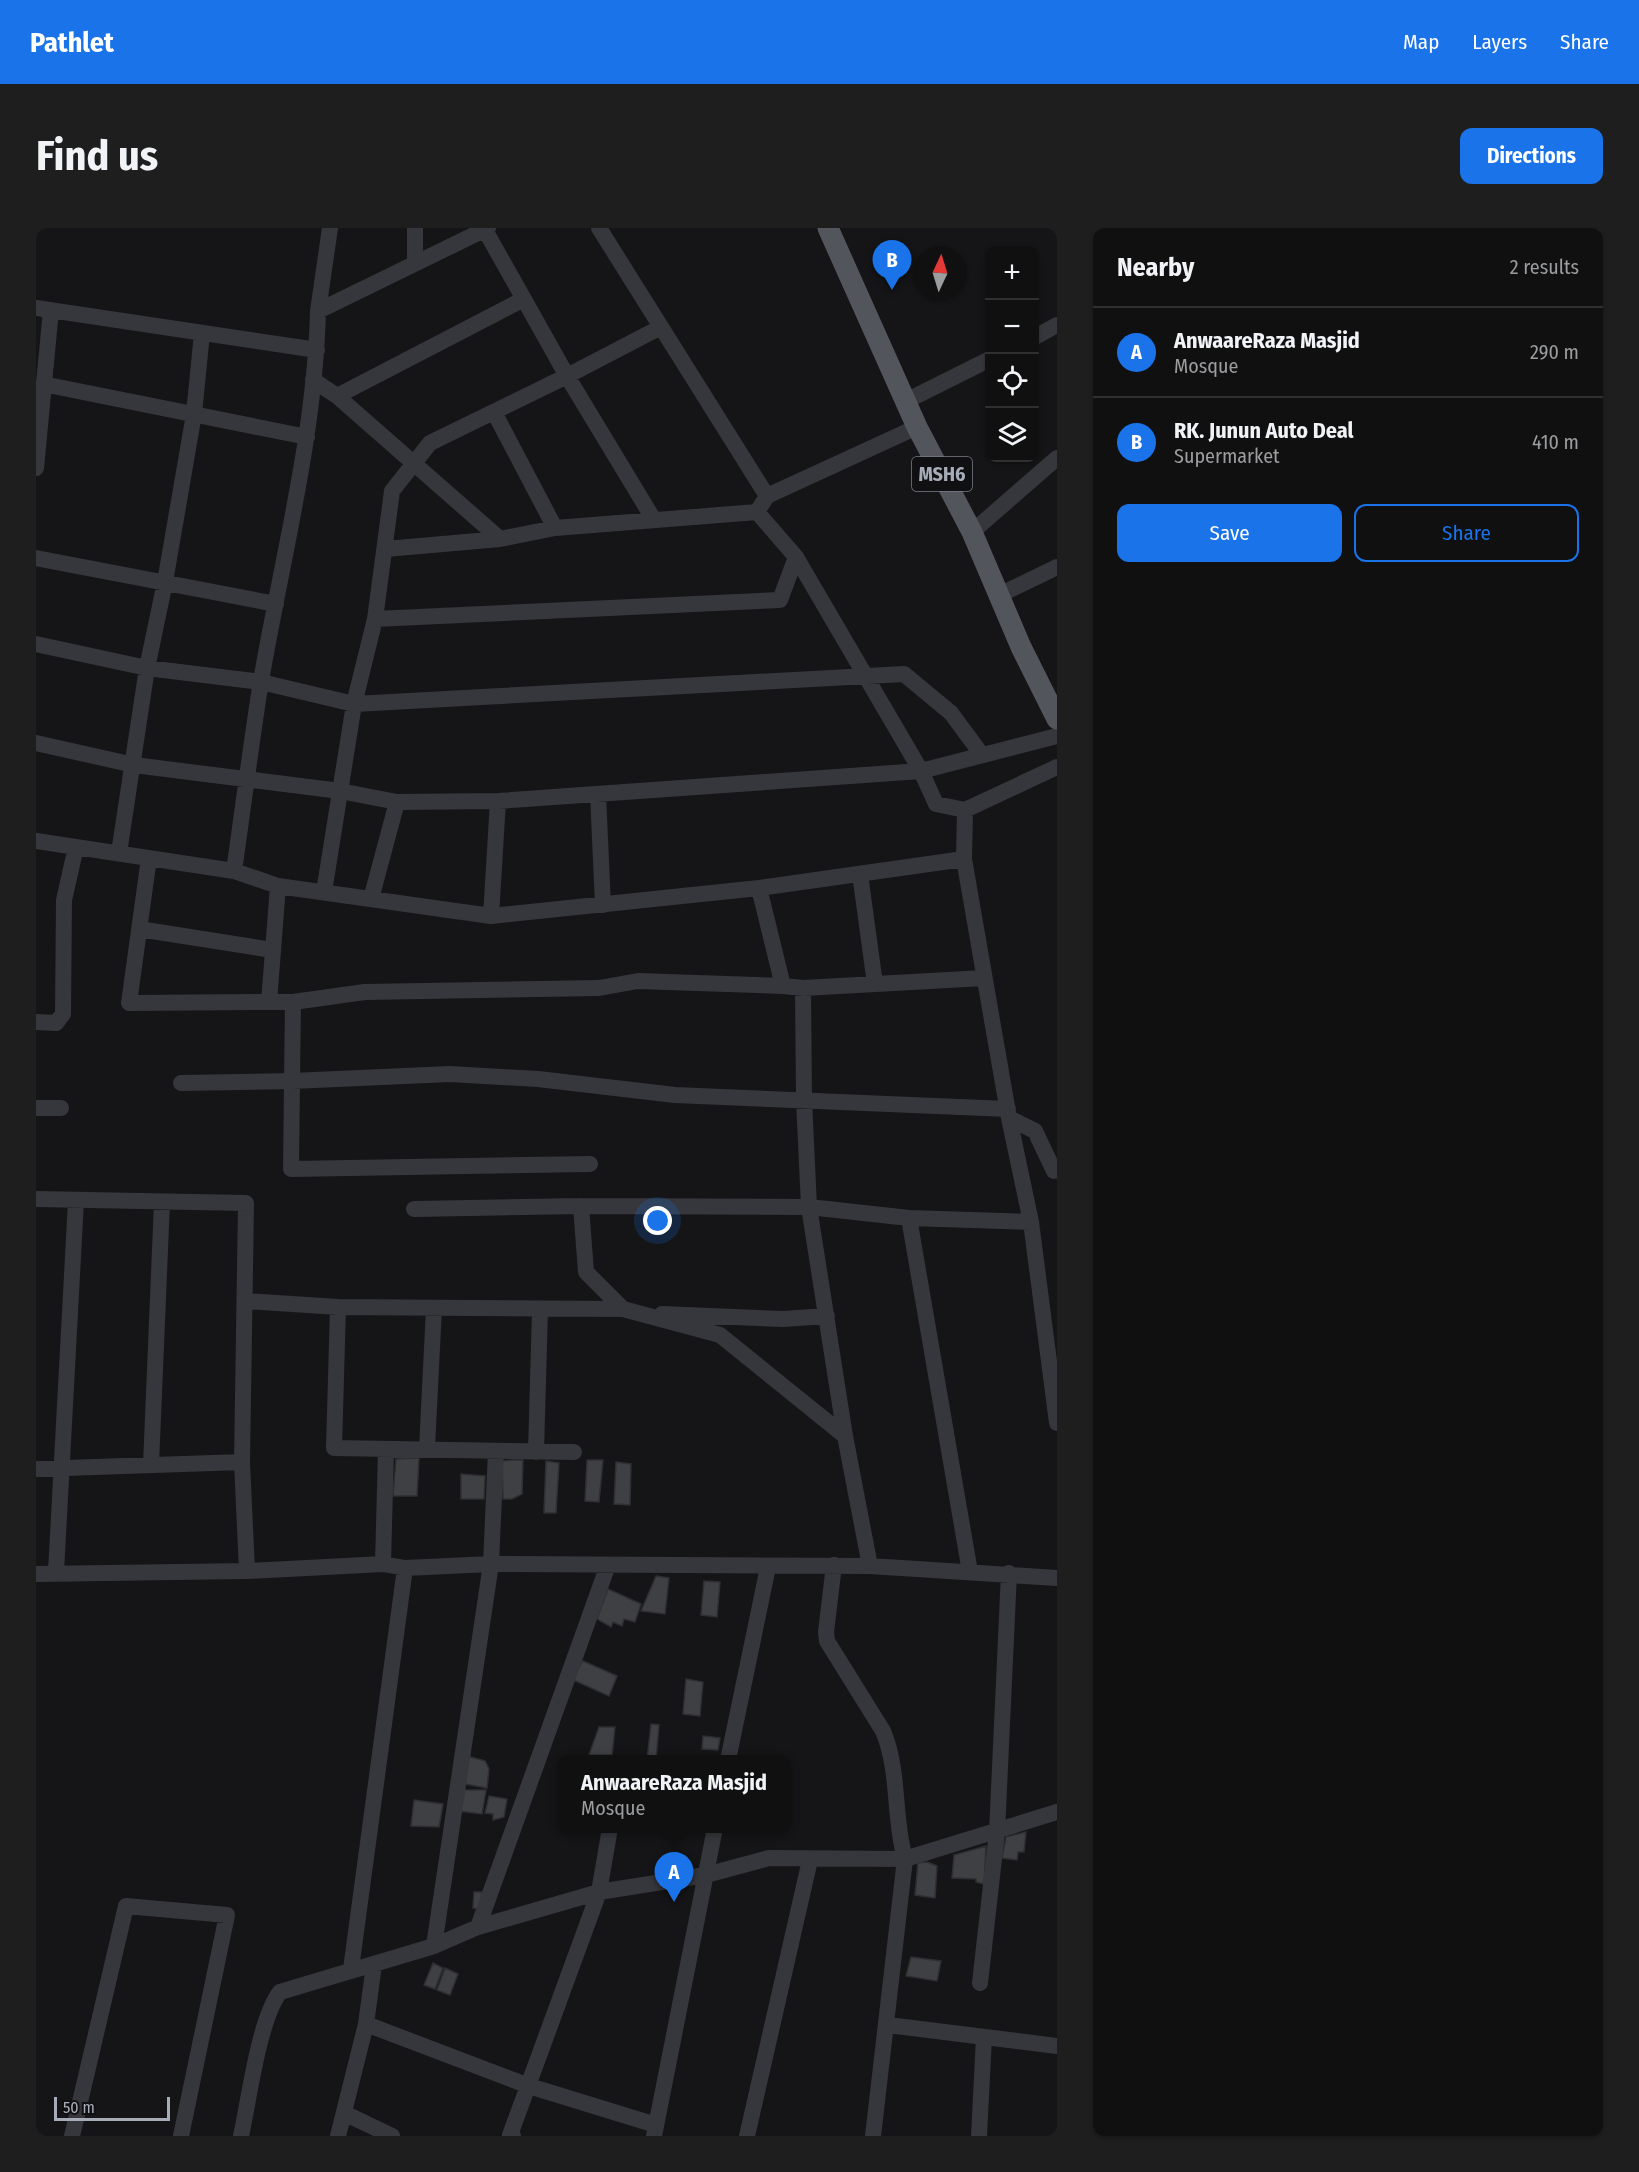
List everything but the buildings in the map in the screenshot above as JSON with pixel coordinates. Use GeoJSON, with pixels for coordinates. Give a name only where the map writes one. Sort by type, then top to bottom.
{"type":"FeatureCollection","features":[{"type":"Feature","properties":{"kind":"main road","name":"MSH6"},"geometry":{"type":"LineString","coordinates":[[828,228],[917,427],[972,532],[1021,647],[1057,719]]}},
{"type":"Feature","properties":{"kind":"street"},"geometry":{"type":"LineString","coordinates":[[234,871],[261,682],[307,437],[317,350],[318,311],[330,228]]}},
{"type":"Feature","properties":{"kind":"street"},"geometry":{"type":"LineString","coordinates":[[415,228],[416,262]]}},
{"type":"Feature","properties":{"kind":"street"},"geometry":{"type":"LineString","coordinates":[[599,228],[767,496]]}},
{"type":"Feature","properties":{"kind":"street"},"geometry":{"type":"LineString","coordinates":[[318,311],[487,229],[567,376],[654,520]]}},
{"type":"Feature","properties":{"kind":"street"},"geometry":{"type":"LineString","coordinates":[[338,396],[524,299]]}},
{"type":"Feature","properties":{"kind":"street"},"geometry":{"type":"LineString","coordinates":[[36,468],[43,384],[44,309],[317,350]]}},
{"type":"Feature","properties":{"kind":"street"},"geometry":{"type":"LineString","coordinates":[[1039,335],[1057,325]]}},
{"type":"Feature","properties":{"kind":"street"},"geometry":{"type":"LineString","coordinates":[[324,892],[354,704],[375,619],[392,491],[430,444],[661,327]]}},
{"type":"Feature","properties":{"kind":"street"},"geometry":{"type":"LineString","coordinates":[[119,854],[147,668],[165,582],[194,414],[202,333]]}},
{"type":"Feature","properties":{"kind":"street"},"geometry":{"type":"LineString","coordinates":[[906,401],[985,362]]}},
{"type":"Feature","properties":{"kind":"street"},"geometry":{"type":"LineString","coordinates":[[313,380],[338,396],[416,462],[500,539]]}},
{"type":"Feature","properties":{"kind":"street"},"geometry":{"type":"LineString","coordinates":[[43,384],[307,437]]}},
{"type":"Feature","properties":{"kind":"street"},"geometry":{"type":"LineString","coordinates":[[494,412],[555,528]]}},
{"type":"Feature","properties":{"kind":"street"},"geometry":{"type":"LineString","coordinates":[[757,512],[767,496],[917,427]]}},
{"type":"Feature","properties":{"kind":"street"},"geometry":{"type":"LineString","coordinates":[[972,532],[1057,458]]}},
{"type":"Feature","properties":{"kind":"street"},"geometry":{"type":"LineString","coordinates":[[386,549],[500,539],[555,528],[757,512]]}},
{"type":"Feature","properties":{"kind":"street"},"geometry":{"type":"LineString","coordinates":[[757,512],[796,556],[921,771],[936,804],[965,810],[1057,767]]}},
{"type":"Feature","properties":{"kind":"street"},"geometry":{"type":"LineString","coordinates":[[375,619],[780,600],[796,556]]}},
{"type":"Feature","properties":{"kind":"street"},"geometry":{"type":"LineString","coordinates":[[36,558],[276,604]]}},
{"type":"Feature","properties":{"kind":"street"},"geometry":{"type":"LineString","coordinates":[[999,595],[1057,567]]}},
{"type":"Feature","properties":{"kind":"street"},"geometry":{"type":"LineString","coordinates":[[36,644],[147,668],[261,682],[354,704],[904,675],[951,713],[982,755]]}},
{"type":"Feature","properties":{"kind":"street"},"geometry":{"type":"LineString","coordinates":[[36,743],[134,765],[340,791],[397,802],[498,801],[921,771],[1057,736]]}},
{"type":"Feature","properties":{"kind":"street"},"geometry":{"type":"LineString","coordinates":[[598,794],[603,905]]}},
{"type":"Feature","properties":{"kind":"street"},"geometry":{"type":"LineString","coordinates":[[491,916],[498,801]]}},
{"type":"Feature","properties":{"kind":"street"},"geometry":{"type":"LineString","coordinates":[[371,899],[397,802]]}},
{"type":"Feature","properties":{"kind":"street"},"geometry":{"type":"LineString","coordinates":[[965,810],[964,859],[1008,1113],[1031,1222],[1057,1423]]}},
{"type":"Feature","properties":{"kind":"street"},"geometry":{"type":"LineString","coordinates":[[36,841],[234,871],[278,886],[491,916],[759,888],[964,859]]}},
{"type":"Feature","properties":{"kind":"street"},"geometry":{"type":"LineString","coordinates":[[36,1022],[56,1023],[63,1014],[64,900],[76,847]]}},
{"type":"Feature","properties":{"kind":"street"},"geometry":{"type":"LineString","coordinates":[[149,858],[129,1003],[293,1002],[365,992],[461,988],[599,988],[638,981],[803,988],[984,978]]}},
{"type":"Feature","properties":{"kind":"street"},"geometry":{"type":"LineString","coordinates":[[860,874],[875,984]]}},
{"type":"Feature","properties":{"kind":"street"},"geometry":{"type":"LineString","coordinates":[[269,1002],[278,886]]}},
{"type":"Feature","properties":{"kind":"street"},"geometry":{"type":"LineString","coordinates":[[759,888],[783,986]]}},
{"type":"Feature","properties":{"kind":"street"},"geometry":{"type":"LineString","coordinates":[[139,929],[272,950]]}},
{"type":"Feature","properties":{"kind":"street"},"geometry":{"type":"LineString","coordinates":[[803,988],[804,1100],[809,1207],[844,1436],[870,1566]]}},
{"type":"Feature","properties":{"kind":"street"},"geometry":{"type":"LineString","coordinates":[[293,1002],[291,1169],[590,1164]]}},
{"type":"Feature","properties":{"kind":"street"},"geometry":{"type":"LineString","coordinates":[[181,1083],[450,1074],[538,1079],[675,1095],[804,1100],[1008,1113],[1035,1131],[1056,1173]]}},
{"type":"Feature","properties":{"kind":"street"},"geometry":{"type":"LineString","coordinates":[[36,1108],[61,1108]]}},
{"type":"Feature","properties":{"kind":"street"},"geometry":{"type":"LineString","coordinates":[[36,1199],[246,1203],[242,1462],[247,1570]]}},
{"type":"Feature","properties":{"kind":"street"},"geometry":{"type":"LineString","coordinates":[[56,1572],[76,1201]]}},
{"type":"Feature","properties":{"kind":"street"},"geometry":{"type":"LineString","coordinates":[[150,1466],[162,1202]]}},
{"type":"Feature","properties":{"kind":"street"},"geometry":{"type":"LineString","coordinates":[[414,1209],[582,1206],[809,1207],[909,1218],[1031,1222]]}},
{"type":"Feature","properties":{"kind":"street"},"geometry":{"type":"LineString","coordinates":[[582,1206],[586,1272],[623,1309]]}},
{"type":"Feature","properties":{"kind":"street"},"geometry":{"type":"LineString","coordinates":[[909,1218],[970,1572]]}},
{"type":"Feature","properties":{"kind":"street"},"geometry":{"type":"LineString","coordinates":[[245,1301],[338,1307],[623,1309],[646,1314],[720,1335],[844,1436]]}},
{"type":"Feature","properties":{"kind":"street"},"geometry":{"type":"LineString","coordinates":[[338,1307],[334,1448],[574,1452]]}},
{"type":"Feature","properties":{"kind":"street"},"geometry":{"type":"LineString","coordinates":[[427,1448],[434,1308]]}},
{"type":"Feature","properties":{"kind":"street"},"geometry":{"type":"LineString","coordinates":[[536,1452],[540,1308]]}},
{"type":"Feature","properties":{"kind":"street"},"geometry":{"type":"LineString","coordinates":[[646,1314],[693,1313],[783,1318],[827,1316]]}},
{"type":"Feature","properties":{"kind":"street"},"geometry":{"type":"LineString","coordinates":[[383,1564],[386,1449]]}},
{"type":"Feature","properties":{"kind":"street"},"geometry":{"type":"LineString","coordinates":[[434,1946],[491,1564],[496,1451]]}},
{"type":"Feature","properties":{"kind":"street"},"geometry":{"type":"LineString","coordinates":[[36,1469],[242,1462]]}},
{"type":"Feature","properties":{"kind":"street"},"geometry":{"type":"LineString","coordinates":[[36,1574],[247,1570],[383,1564],[405,1568],[491,1564],[768,1567],[834,1565],[1009,1573],[1057,1578]]}},
{"type":"Feature","properties":{"kind":"street"},"geometry":{"type":"LineString","coordinates":[[478,1927],[608,1565]]}},
{"type":"Feature","properties":{"kind":"street"},"geometry":{"type":"LineString","coordinates":[[834,1565],[826,1632],[827,1641],[883,1731],[890,1747],[898,1830],[905,1859],[888,2025],[873,2136]]}},
{"type":"Feature","properties":{"kind":"street"},"geometry":{"type":"LineString","coordinates":[[729,1755],[768,1567]]}},
{"type":"Feature","properties":{"kind":"street"},"geometry":{"type":"LineString","coordinates":[[351,1969],[405,1568]]}},
{"type":"Feature","properties":{"kind":"street"},"geometry":{"type":"LineString","coordinates":[[980,1983],[997,1832],[1009,1573]]}},
{"type":"Feature","properties":{"kind":"street"},"geometry":{"type":"LineString","coordinates":[[241,2136],[273,2001],[280,1992],[434,1946],[478,1927],[599,1892],[706,1875],[769,1858],[905,1859],[1057,1812]]}},
{"type":"Feature","properties":{"kind":"street"},"geometry":{"type":"LineString","coordinates":[[513,2136],[510,2135],[599,1892],[609,1833]]}},
{"type":"Feature","properties":{"kind":"street"},"geometry":{"type":"LineString","coordinates":[[366,2024],[529,2086],[655,2130],[714,1833]]}},
{"type":"Feature","properties":{"kind":"street"},"geometry":{"type":"LineString","coordinates":[[747,2136],[810,1860]]}},
{"type":"Feature","properties":{"kind":"street"},"geometry":{"type":"LineString","coordinates":[[72,2136],[126,1905],[227,1915],[181,2136]]}},
{"type":"Feature","properties":{"kind":"street"},"geometry":{"type":"LineString","coordinates":[[338,2136],[366,2024],[374,1965]]}},
{"type":"Feature","properties":{"kind":"street"},"geometry":{"type":"LineString","coordinates":[[888,2025],[1057,2046]]}},
{"type":"Feature","properties":{"kind":"street"},"geometry":{"type":"LineString","coordinates":[[980,2136],[984,2037]]}},
{"type":"Feature","properties":{"kind":"street"},"geometry":{"type":"LineString","coordinates":[[344,2113],[392,2136]]}},
{"type":"Feature","properties":{"kind":"place","name":"RK. Junun Auto Deal"},"geometry":{"type":"Point","coordinates":[892,290]}},
{"type":"Feature","properties":{"kind":"place","name":"AnwaareRaza Masjid"},"geometry":{"type":"Point","coordinates":[674,1902]}}]}
